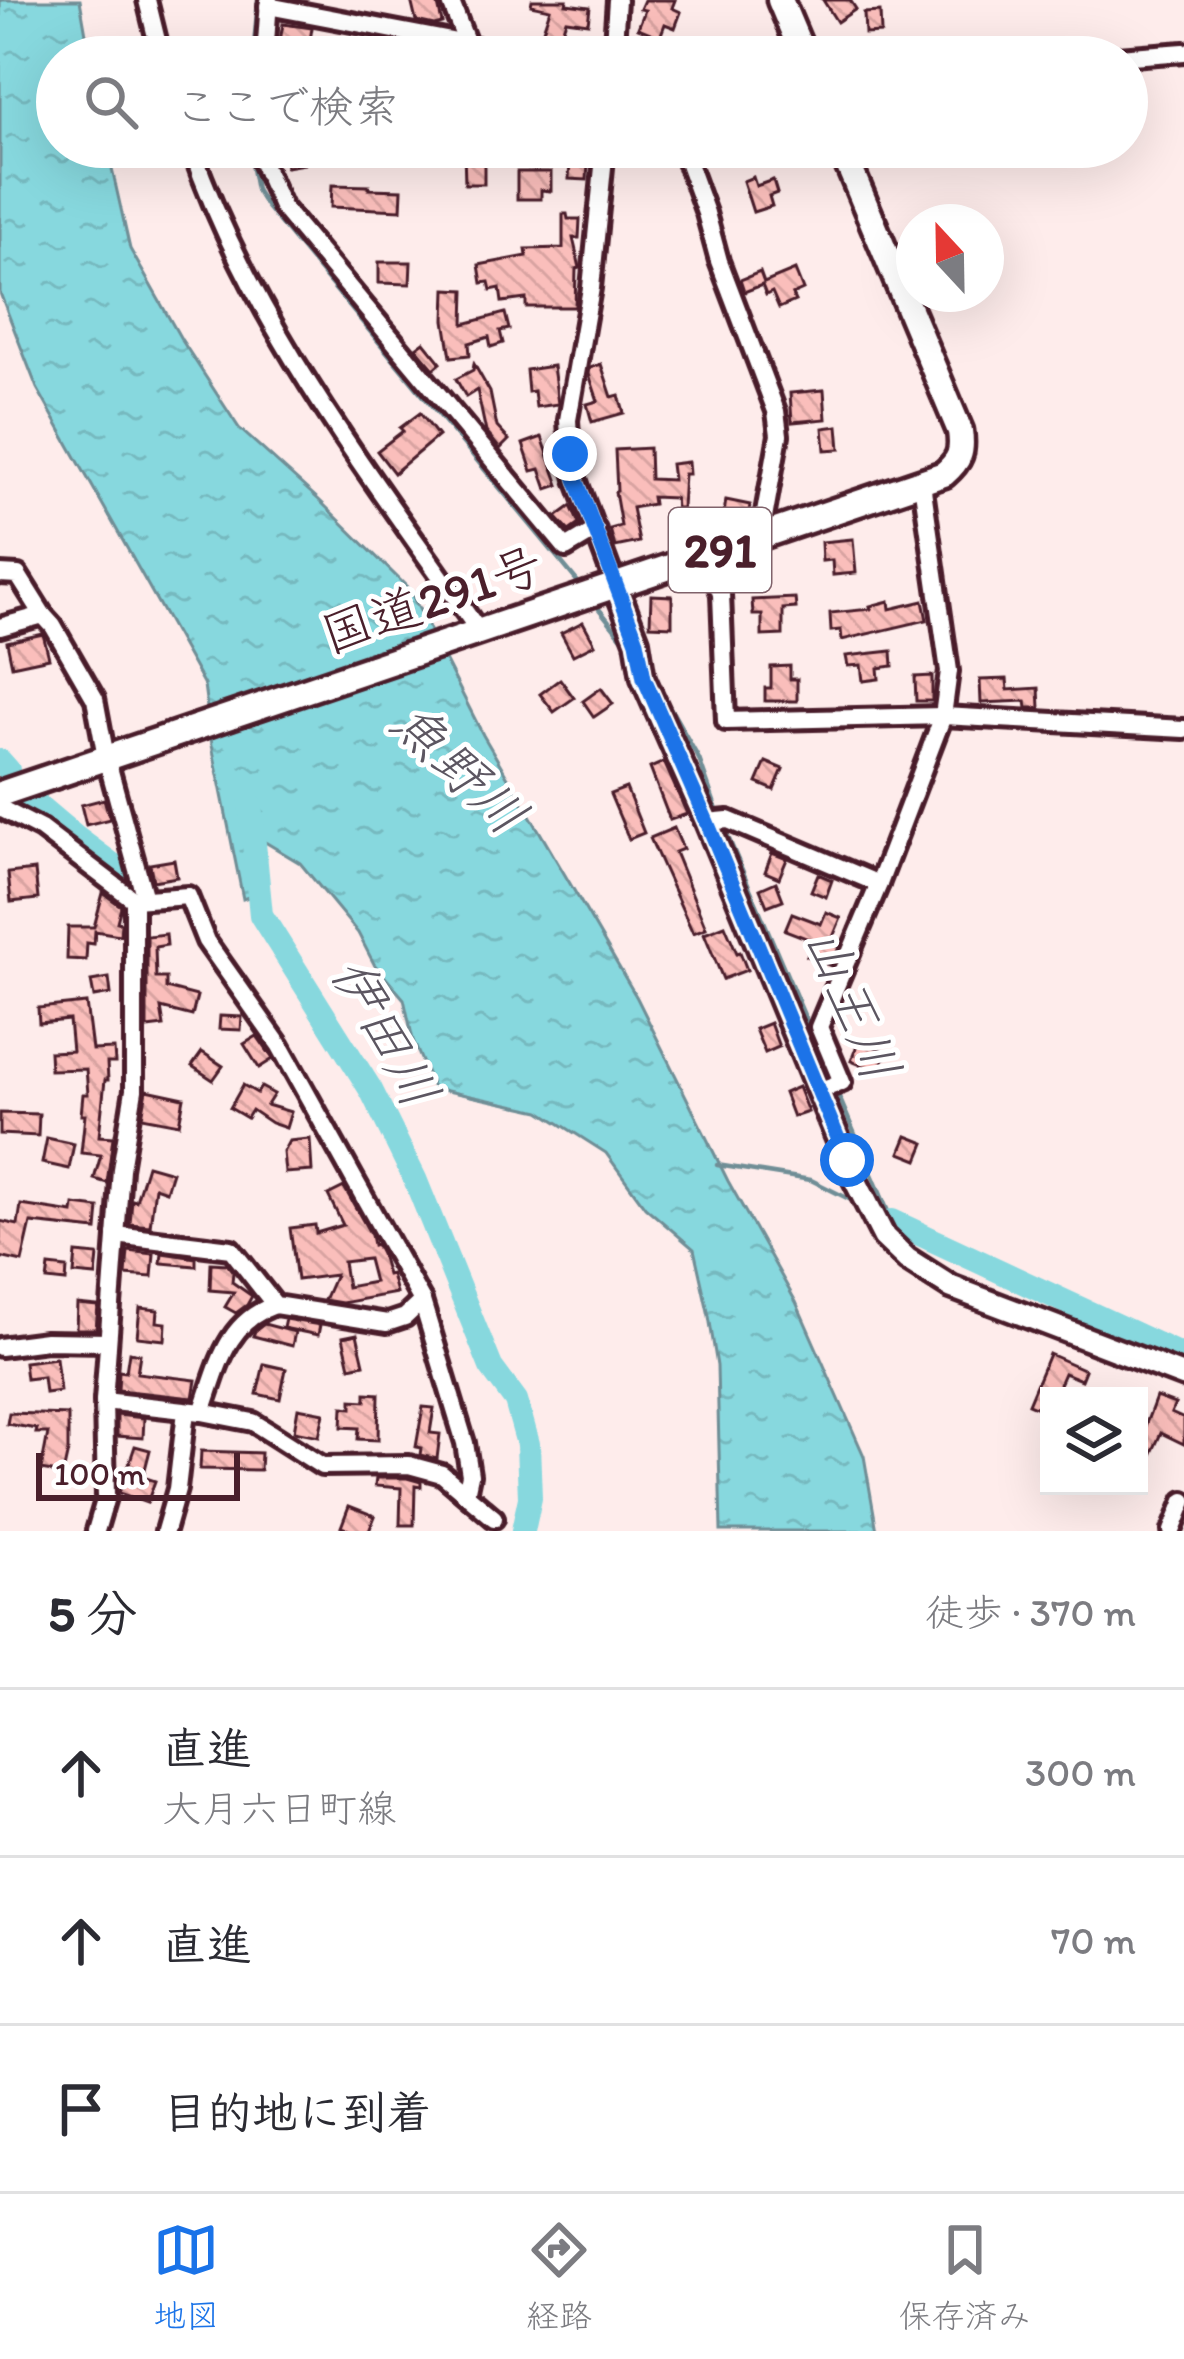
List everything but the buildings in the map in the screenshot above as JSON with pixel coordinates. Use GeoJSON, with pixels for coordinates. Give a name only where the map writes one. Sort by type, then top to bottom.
{"type":"FeatureCollection","features":[{"type":"Feature","properties":{"kind":"highway"},"geometry":{"type":"LineString","coordinates":[[780,0],[795,36]]}},
{"type":"Feature","properties":{"kind":"highway","name":"国道291号"},"geometry":{"type":"LineString","coordinates":[[0,794],[944,474],[958,462],[959,431],[850,168]]}},
{"type":"Feature","properties":{"kind":"main road"},"geometry":{"type":"LineString","coordinates":[[615,584],[637,641],[644,678],[855,1180],[884,1237],[951,1287],[1184,1376]]}},
{"type":"Feature","properties":{"kind":"street"},"geometry":{"type":"LineString","coordinates":[[147,0],[155,36]]}},
{"type":"Feature","properties":{"kind":"street"},"geometry":{"type":"LineString","coordinates":[[450,0],[464,36]]}},
{"type":"Feature","properties":{"kind":"street"},"geometry":{"type":"LineString","coordinates":[[614,36],[617,0]]}},
{"type":"Feature","properties":{"kind":"street"},"geometry":{"type":"LineString","coordinates":[[267,36],[269,3],[428,36]]}},
{"type":"Feature","properties":{"kind":"street"},"geometry":{"type":"LineString","coordinates":[[1148,55],[1184,52]]}},
{"type":"Feature","properties":{"kind":"street"},"geometry":{"type":"LineString","coordinates":[[200,168],[251,290],[290,356],[474,631]]}},
{"type":"Feature","properties":{"kind":"street"},"geometry":{"type":"LineString","coordinates":[[265,168],[282,207],[566,548],[596,530]]}},
{"type":"Feature","properties":{"kind":"street"},"geometry":{"type":"LineString","coordinates":[[602,168],[591,288],[568,420],[576,479],[615,584]]}},
{"type":"Feature","properties":{"kind":"street"},"geometry":{"type":"LineString","coordinates":[[690,168],[718,261],[776,411],[779,435],[760,535]]}},
{"type":"Feature","properties":{"kind":"street"},"geometry":{"type":"LineString","coordinates":[[818,1091],[842,1082],[819,1027],[944,716],[949,671],[922,483]]}},
{"type":"Feature","properties":{"kind":"street"},"geometry":{"type":"LineString","coordinates":[[707,554],[721,594],[726,721],[944,716],[1184,729]]}},
{"type":"Feature","properties":{"kind":"street"},"geometry":{"type":"LineString","coordinates":[[0,574],[18,575],[53,626],[94,699],[104,747]]}},
{"type":"Feature","properties":{"kind":"street"},"geometry":{"type":"LineString","coordinates":[[0,627],[43,615]]}},
{"type":"Feature","properties":{"kind":"street"},"geometry":{"type":"LineString","coordinates":[[96,1531],[106,1497],[104,1401],[121,1168],[134,1090],[140,900],[110,770]]}},
{"type":"Feature","properties":{"kind":"street"},"geometry":{"type":"LineString","coordinates":[[0,808],[41,829],[140,900],[188,896],[206,941],[292,1066],[422,1301],[465,1443],[470,1475],[466,1494]]}},
{"type":"Feature","properties":{"kind":"street"},"geometry":{"type":"LineString","coordinates":[[707,822],[728,820],[879,884]]}},
{"type":"Feature","properties":{"kind":"street"},"geometry":{"type":"LineString","coordinates":[[116,1235],[231,1249],[275,1305]]}},
{"type":"Feature","properties":{"kind":"street"},"geometry":{"type":"LineString","coordinates":[[165,1531],[194,1412],[236,1329],[255,1312],[275,1305],[387,1323],[405,1317],[422,1301]]}},
{"type":"Feature","properties":{"kind":"street"},"geometry":{"type":"LineString","coordinates":[[0,1347],[46,1341],[108,1342]]}},
{"type":"Feature","properties":{"kind":"street"},"geometry":{"type":"LineString","coordinates":[[104,1401],[254,1422],[322,1466],[409,1466],[442,1474],[494,1518]]}},
{"type":"Feature","properties":{"kind":"street"},"geometry":{"type":"LineString","coordinates":[[1172,1531],[1184,1502]]}},
{"type":"Feature","properties":{"kind":"water","name":"魚野川"},"geometry":{"type":"Polygon","coordinates":[[[0,0],[80,0],[86,36],[36,36],[36,168],[112,168],[130,249],[239,428],[409,589],[483,735],[637,998],[728,1181],[796,1302],[864,1456],[877,1531],[721,1531],[717,1366],[694,1249],[645,1207],[606,1153],[540,1111],[433,1088],[413,1040],[404,999],[374,964],[358,933],[300,863],[245,830],[251,896],[243,899],[204,685],[37,388],[0,293],[0,0]]]}},
{"type":"Feature","properties":{"kind":"waterway","name":"山王川"},"geometry":{"type":"LineString","coordinates":[[255,36],[258,0]]}},
{"type":"Feature","properties":{"kind":"waterway","name":"山王川"},"geometry":{"type":"LineString","coordinates":[[252,168],[256,190],[266,206],[577,581]]}},
{"type":"Feature","properties":{"kind":"waterway","name":"山王川"},"geometry":{"type":"LineString","coordinates":[[599,609],[628,645]]}},
{"type":"Feature","properties":{"kind":"waterway","name":"山王川"},"geometry":{"type":"LineString","coordinates":[[653,677],[699,759],[892,1221]]}},
{"type":"Feature","properties":{"kind":"waterway"},"geometry":{"type":"LineString","coordinates":[[0,761],[8,770]]}},
{"type":"Feature","properties":{"kind":"waterway"},"geometry":{"type":"LineString","coordinates":[[30,799],[121,871]]}},
{"type":"Feature","properties":{"kind":"waterway","name":"伊田川"},"geometry":{"type":"LineString","coordinates":[[250,803],[261,915],[371,1090],[415,1179],[491,1367],[516,1401],[528,1444],[530,1498],[523,1531]]}},
{"type":"Feature","properties":{"kind":"waterway"},"geometry":{"type":"LineString","coordinates":[[717,1165],[811,1180],[855,1202]]}},
{"type":"Feature","properties":{"kind":"waterway","name":"山王川"},"geometry":{"type":"LineString","coordinates":[[892,1221],[1184,1357]]}},
{"type":"Feature","properties":{"kind":"route"},"geometry":{"type":"LineString","coordinates":[[570,454],[637,641],[644,678],[847,1160]]}}]}
